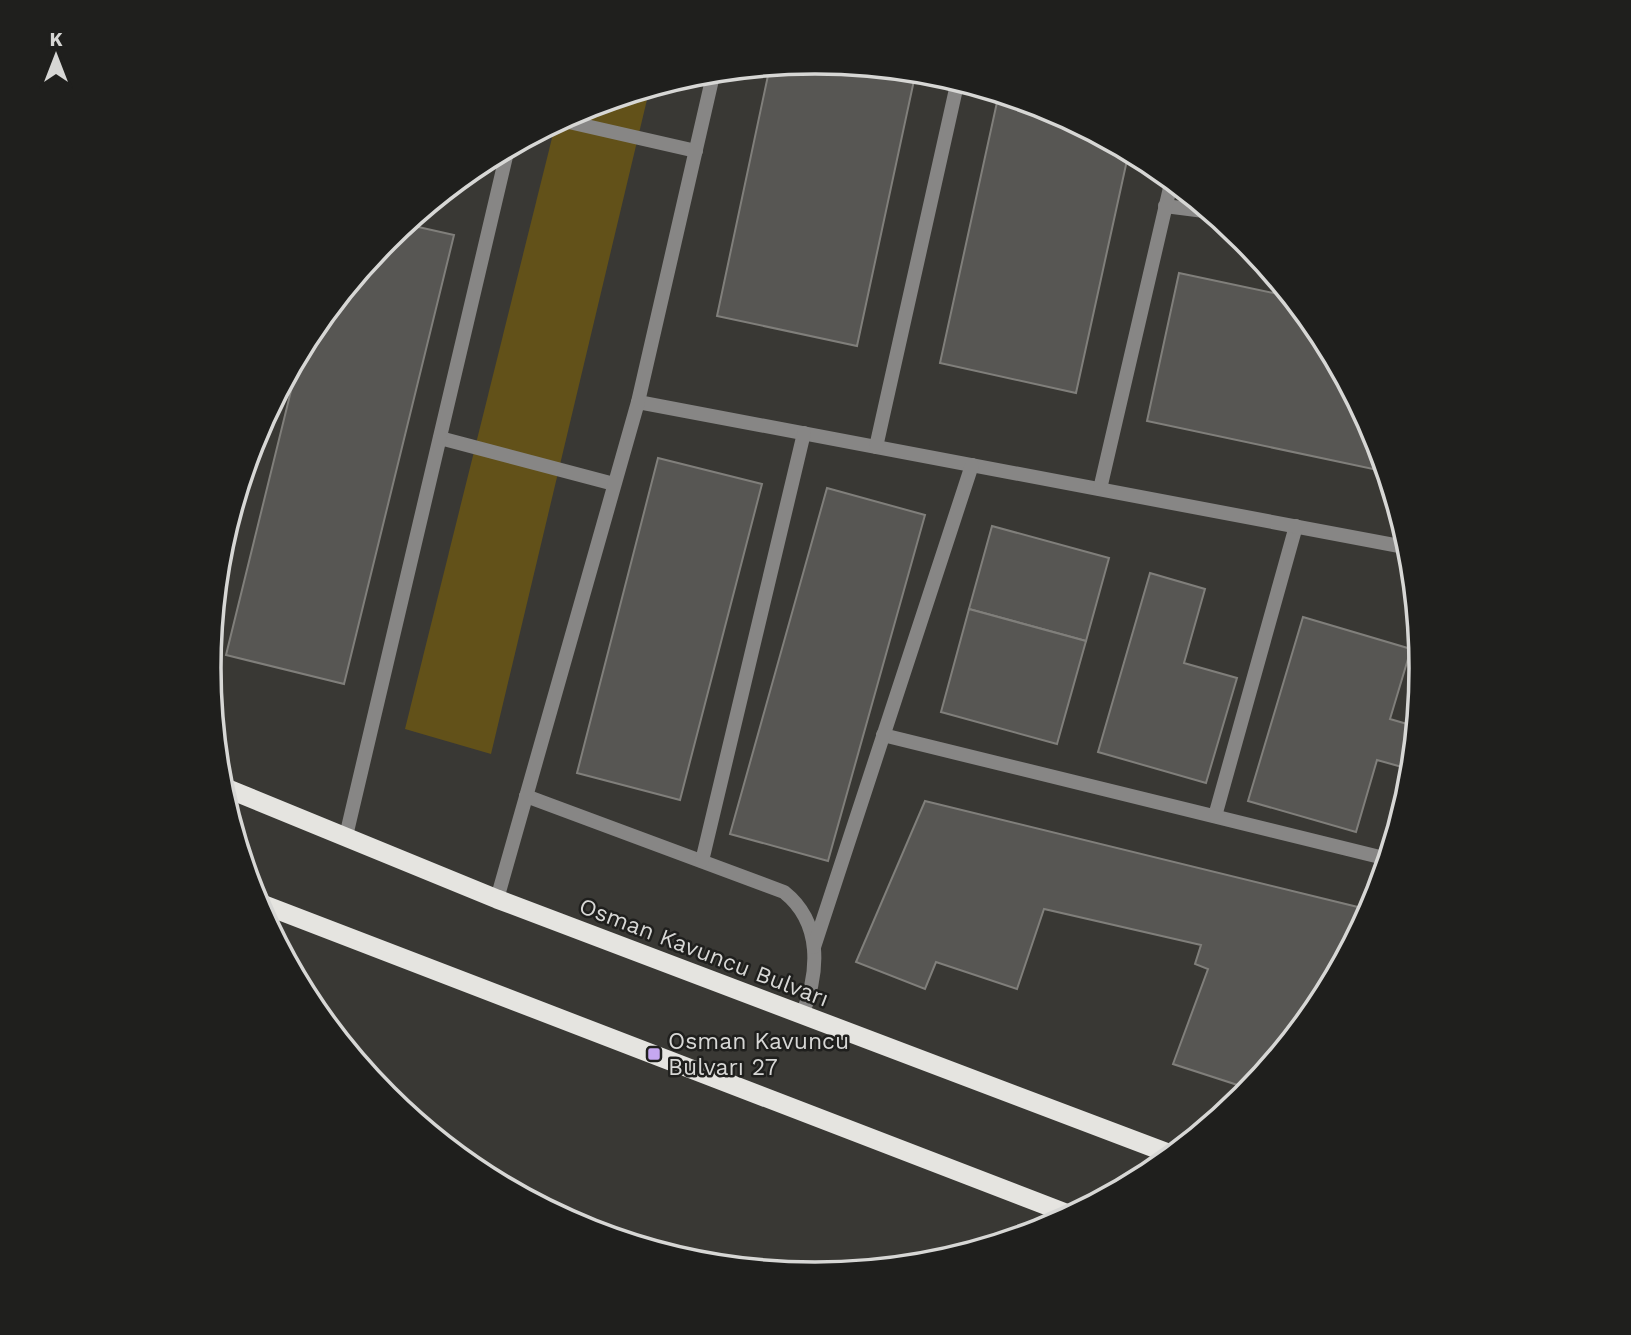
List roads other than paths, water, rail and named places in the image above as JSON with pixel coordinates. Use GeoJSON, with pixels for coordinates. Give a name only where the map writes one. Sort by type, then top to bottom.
{"type":"FeatureCollection","features":[{"type":"Feature","properties":{"kind":"highway","name":"Osman Kavuncu Bulvarı"},"geometry":{"type":"LineString","coordinates":[[235,792],[497,899],[1161,1150]]}},
{"type":"Feature","properties":{"kind":"highway"},"geometry":{"type":"LineString","coordinates":[[273,908],[1057,1210]]}},
{"type":"Feature","properties":{"kind":"street"},"geometry":{"type":"LineString","coordinates":[[497,899],[638,402],[711,83]]}},
{"type":"Feature","properties":{"kind":"street"},"geometry":{"type":"LineString","coordinates":[[876,447],[956,91]]}},
{"type":"Feature","properties":{"kind":"street"},"geometry":{"type":"LineString","coordinates":[[577,124],[696,151]]}},
{"type":"Feature","properties":{"kind":"street"},"geometry":{"type":"LineString","coordinates":[[346,836],[505,162]]}},
{"type":"Feature","properties":{"kind":"street"},"geometry":{"type":"LineString","coordinates":[[1100,489],[1169,191]]}},
{"type":"Feature","properties":{"kind":"street"},"geometry":{"type":"LineString","coordinates":[[1166,206],[1193,210]]}},
{"type":"Feature","properties":{"kind":"street"},"geometry":{"type":"LineString","coordinates":[[638,402],[1396,545]]}},
{"type":"Feature","properties":{"kind":"street"},"geometry":{"type":"LineString","coordinates":[[702,861],[804,433]]}},
{"type":"Feature","properties":{"kind":"street"},"geometry":{"type":"LineString","coordinates":[[440,438],[614,484]]}},
{"type":"Feature","properties":{"kind":"street"},"geometry":{"type":"LineString","coordinates":[[814,947],[972,465]]}},
{"type":"Feature","properties":{"kind":"street"},"geometry":{"type":"LineString","coordinates":[[1215,816],[1296,526]]}},
{"type":"Feature","properties":{"kind":"street"},"geometry":{"type":"LineString","coordinates":[[883,735],[1378,857]]}},
{"type":"Feature","properties":{"kind":"street"},"geometry":{"type":"LineString","coordinates":[[526,796],[784,892],[796,901],[805,914],[814,947],[813,982],[802,1015]]}},
{"type":"Feature","properties":{"kind":"place","name":"Osman Kavuncu Bulvarı 27"},"geometry":{"type":"Point","coordinates":[654,1054]}}]}
